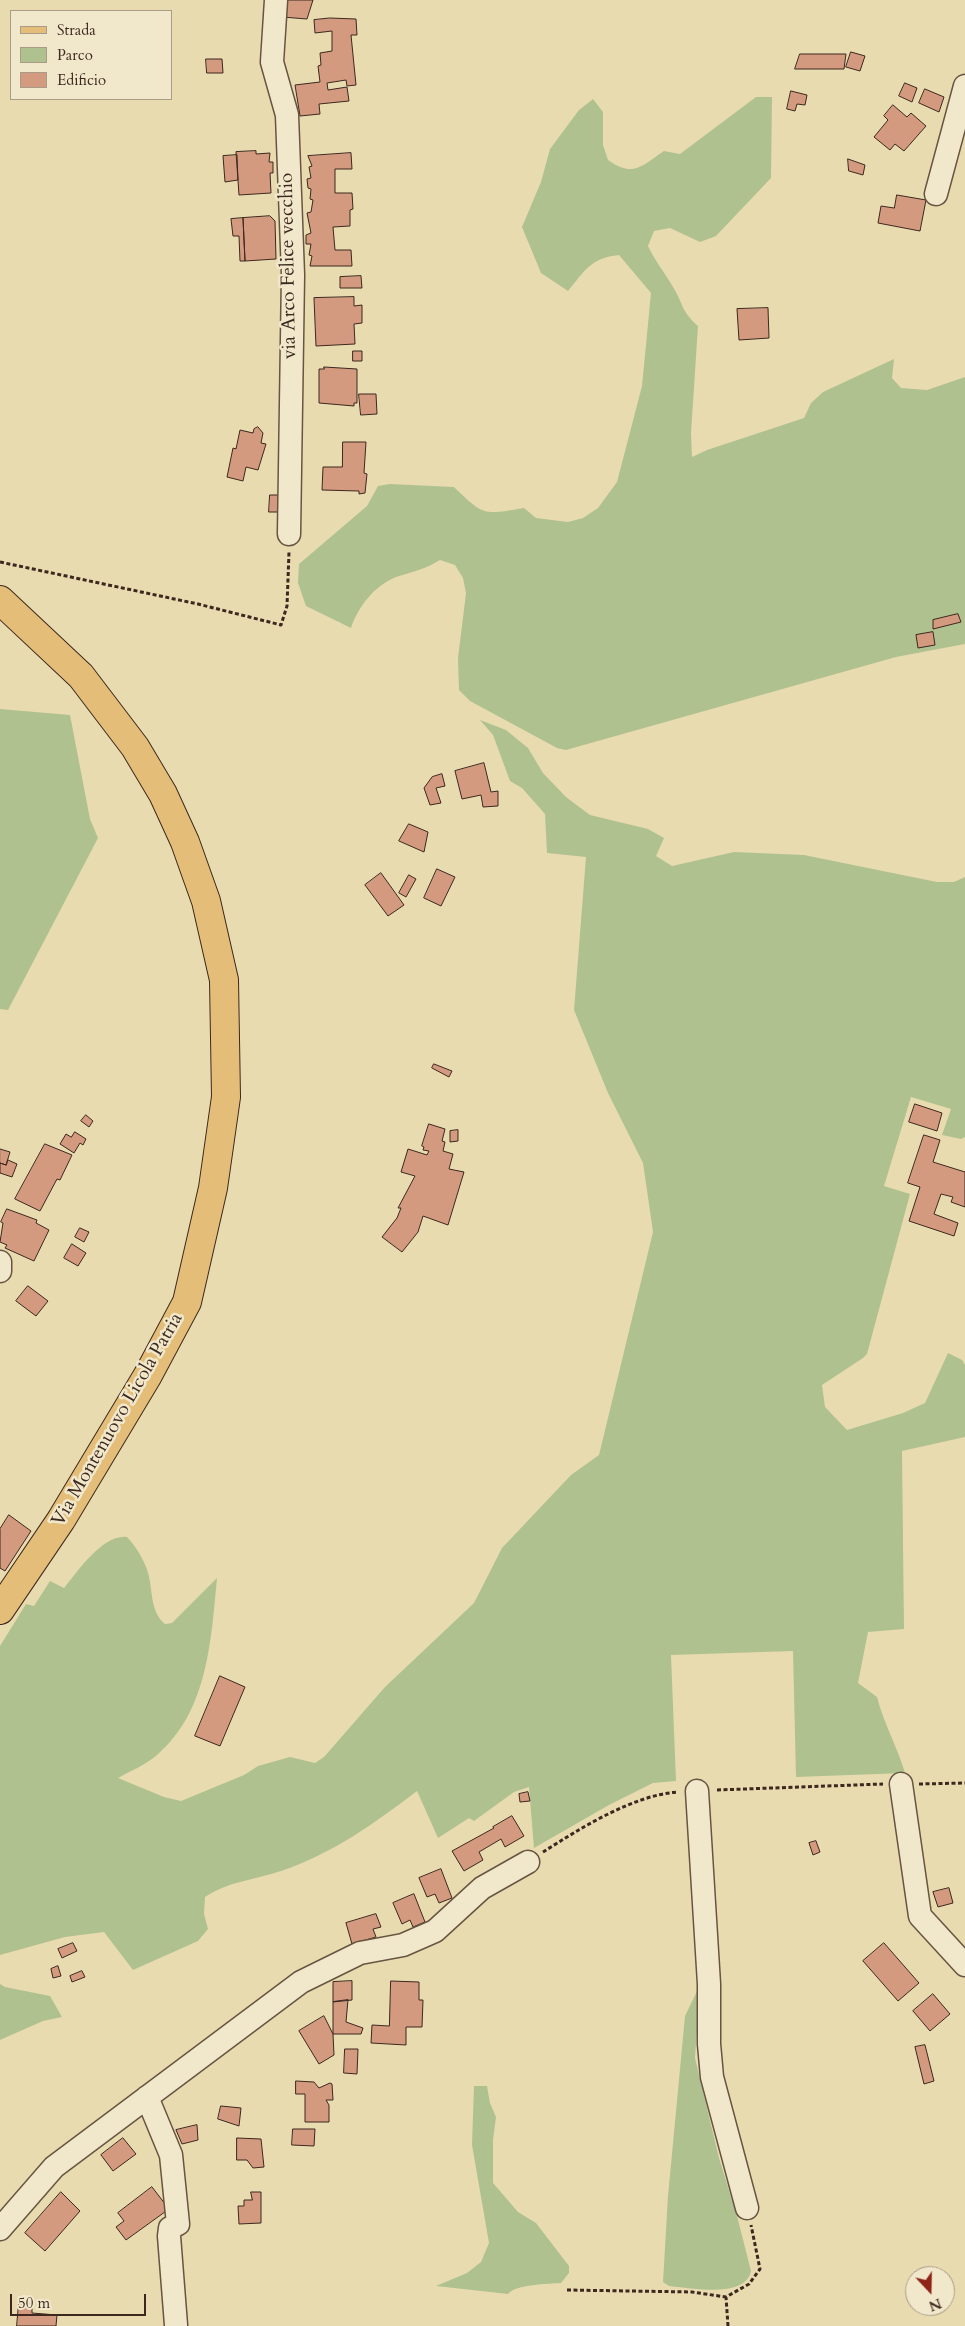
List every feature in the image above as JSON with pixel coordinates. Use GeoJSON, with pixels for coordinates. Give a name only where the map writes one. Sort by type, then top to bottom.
{"type":"FeatureCollection","features":[{"type":"Feature","properties":{"kind":"main road","name":"Via Montenuovo Licola Patria"},"geometry":{"type":"LineString","coordinates":[[0,600],[81,676],[135,747],[163,794],[185,842],[206,901],[224,980],[226,1097],[213,1188],[187,1302],[148,1375],[66,1512],[0,1610]]}},
{"type":"Feature","properties":{"kind":"street","name":"via Arco Felice vecchio"},"geometry":{"type":"LineString","coordinates":[[276,0],[272,62],[287,115],[293,275],[289,534]]}},
{"type":"Feature","properties":{"kind":"street"},"geometry":{"type":"LineString","coordinates":[[936,194],[965,86]]}},
{"type":"Feature","properties":{"kind":"street"},"geometry":{"type":"LineString","coordinates":[[0,1262],[0,1271]]}},
{"type":"Feature","properties":{"kind":"street"},"geometry":{"type":"LineString","coordinates":[[901,1784],[920,1916],[965,1965]]}},
{"type":"Feature","properties":{"kind":"street"},"geometry":{"type":"LineString","coordinates":[[697,1791],[709,1984],[709,2044],[712,2077],[747,2208]]}},
{"type":"Feature","properties":{"kind":"street"},"geometry":{"type":"LineString","coordinates":[[0,2228],[54,2167],[301,1982],[360,1953],[403,1945],[435,1931],[482,1888],[528,1862]]}},
{"type":"Feature","properties":{"kind":"street"},"geometry":{"type":"LineString","coordinates":[[147,2097],[171,2155],[178,2224],[170,2228],[169,2236],[176,2325]]}},
{"type":"Feature","properties":{"kind":"path"},"geometry":{"type":"LineString","coordinates":[[0,562],[198,604],[281,625],[287,606],[289,534]]}},
{"type":"Feature","properties":{"kind":"path"},"geometry":{"type":"LineString","coordinates":[[528,1862],[628,1804],[667,1793],[965,1783]]}},
{"type":"Feature","properties":{"kind":"path"},"geometry":{"type":"LineString","coordinates":[[567,2290],[692,2292],[726,2297],[750,2284],[760,2268],[747,2208]]}},
{"type":"Feature","properties":{"kind":"path"},"geometry":{"type":"LineString","coordinates":[[726,2297],[728,2326]]}},
{"type":"Feature","properties":{"kind":"green space"},"geometry":{"type":"Polygon","coordinates":[[[756,97],[772,97],[771,178],[716,236],[700,242],[670,228],[654,231],[648,246],[686,312],[698,326],[691,433],[692,457],[707,450],[804,418],[811,403],[823,392],[894,359],[892,378],[901,388],[927,390],[965,377],[965,644],[896,657],[566,750],[557,748],[470,701],[459,690],[458,658],[466,593],[463,578],[455,565],[440,560],[424,568],[396,577],[381,585],[358,612],[351,628],[306,606],[298,583],[299,564],[367,506],[378,486],[390,484],[454,487],[472,504],[485,511],[500,512],[524,508],[536,518],[568,522],[583,518],[598,508],[617,482],[642,386],[651,293],[619,255],[595,262],[568,291],[541,273],[522,227],[541,182],[550,149],[579,110],[593,99],[603,112],[603,145],[608,160],[624,168],[637,168],[664,151],[680,154],[756,97]]]}},
{"type":"Feature","properties":{"kind":"green space"},"geometry":{"type":"Polygon","coordinates":[[[0,709],[70,715],[90,819],[98,838],[8,1010],[0,1009],[0,709]]]}},
{"type":"Feature","properties":{"kind":"green space"},"geometry":{"type":"Polygon","coordinates":[[[480,720],[506,730],[528,748],[543,773],[566,797],[590,815],[648,829],[664,838],[656,856],[672,866],[734,852],[804,855],[937,882],[954,882],[965,877],[965,1137],[961,1139],[942,1135],[951,1109],[911,1097],[884,1186],[910,1194],[867,1354],[822,1385],[825,1407],[847,1430],[903,1413],[925,1403],[948,1353],[962,1360],[965,1365],[965,1437],[902,1451],[904,1629],[868,1632],[858,1683],[877,1697],[905,1773],[796,1777],[793,1651],[671,1655],[676,1781],[653,1783],[609,1805],[534,1848],[529,1787],[514,1792],[474,1821],[469,1818],[438,1838],[417,1791],[369,1826],[318,1856],[281,1871],[223,1887],[205,1897],[204,1914],[208,1929],[198,1941],[133,1970],[104,1932],[65,1937],[0,1955],[0,1646],[26,1604],[34,1606],[50,1581],[64,1588],[100,1547],[109,1541],[127,1537],[144,1563],[156,1612],[165,1624],[172,1623],[217,1578],[209,1650],[204,1674],[187,1718],[174,1737],[153,1759],[118,1778],[164,1797],[181,1801],[244,1775],[258,1766],[290,1757],[315,1763],[324,1757],[385,1687],[474,1603],[502,1548],[571,1475],[599,1455],[653,1232],[643,1163],[608,1093],[574,1010],[586,857],[547,853],[545,814],[522,788],[510,781],[493,735],[480,720]]]}},
{"type":"Feature","properties":{"kind":"green space"},"geometry":{"type":"Polygon","coordinates":[[[0,1984],[5,1987],[50,1996],[62,2017],[43,2021],[0,2040],[0,1984]]]}},
{"type":"Feature","properties":{"kind":"green space"},"geometry":{"type":"Polygon","coordinates":[[[700,1985],[695,2058],[719,2158],[737,2216],[751,2271],[747,2280],[739,2285],[728,2289],[716,2290],[669,2286],[663,2282],[668,2196],[685,2016],[700,1985]]]}},
{"type":"Feature","properties":{"kind":"green space"},"geometry":{"type":"Polygon","coordinates":[[[474,2086],[487,2086],[490,2103],[496,2117],[493,2140],[493,2183],[518,2212],[536,2223],[569,2266],[569,2273],[561,2283],[525,2286],[508,2294],[436,2286],[467,2273],[481,2262],[489,2243],[472,2145],[474,2086]]]}},
{"type":"Feature","properties":{"kind":"building"},"geometry":{"type":"Polygon","coordinates":[[[287,0],[313,0],[307,19],[282,17],[287,0]]]}},
{"type":"Feature","properties":{"kind":"building"},"geometry":{"type":"Polygon","coordinates":[[[330,18],[356,19],[357,35],[351,35],[356,85],[347,86],[346,80],[327,83],[328,90],[347,87],[349,101],[319,104],[320,114],[300,116],[295,85],[320,82],[318,66],[321,65],[320,53],[332,51],[332,31],[315,33],[314,20],[330,18]]]}},
{"type":"Feature","properties":{"kind":"building"},"geometry":{"type":"Polygon","coordinates":[[[851,52],[865,56],[860,71],[846,67],[851,52]]]}},
{"type":"Feature","properties":{"kind":"building"},"geometry":{"type":"Polygon","coordinates":[[[800,54],[846,54],[844,69],[795,69],[800,54]]]}},
{"type":"Feature","properties":{"kind":"building"},"geometry":{"type":"Polygon","coordinates":[[[206,59],[222,59],[223,73],[207,73],[206,59]]]}},
{"type":"Feature","properties":{"kind":"building"},"geometry":{"type":"Polygon","coordinates":[[[905,83],[917,88],[912,102],[899,96],[905,83]]]}},
{"type":"Feature","properties":{"kind":"building"},"geometry":{"type":"Polygon","coordinates":[[[925,89],[944,97],[939,112],[919,103],[925,89]]]}},
{"type":"Feature","properties":{"kind":"building"},"geometry":{"type":"Polygon","coordinates":[[[791,91],[807,95],[805,105],[797,104],[795,111],[787,109],[791,91]]]}},
{"type":"Feature","properties":{"kind":"building"},"geometry":{"type":"Polygon","coordinates":[[[893,105],[907,117],[911,113],[926,126],[904,151],[895,144],[890,150],[874,137],[888,120],[884,116],[893,105]]]}},
{"type":"Feature","properties":{"kind":"building"},"geometry":{"type":"Polygon","coordinates":[[[256,151],[256,154],[270,153],[269,162],[273,162],[273,173],[270,173],[271,193],[239,195],[236,152],[256,151]]]}},
{"type":"Feature","properties":{"kind":"building"},"geometry":{"type":"Polygon","coordinates":[[[351,153],[352,169],[335,169],[335,193],[352,193],[353,209],[350,210],[350,226],[333,227],[335,250],[351,250],[352,266],[310,266],[312,256],[309,255],[311,244],[306,244],[306,235],[311,233],[307,213],[311,212],[313,200],[310,199],[311,189],[308,188],[307,179],[311,178],[309,167],[312,166],[308,156],[351,153]]]}},
{"type":"Feature","properties":{"kind":"building"},"geometry":{"type":"Polygon","coordinates":[[[237,155],[238,180],[225,182],[223,156],[237,155]]]}},
{"type":"Feature","properties":{"kind":"building"},"geometry":{"type":"Polygon","coordinates":[[[848,159],[865,165],[863,175],[849,171],[848,159]]]}},
{"type":"Feature","properties":{"kind":"building"},"geometry":{"type":"Polygon","coordinates":[[[897,195],[926,200],[920,231],[878,223],[881,206],[894,208],[897,195]]]}},
{"type":"Feature","properties":{"kind":"building"},"geometry":{"type":"Polygon","coordinates":[[[270,216],[275,221],[276,259],[245,261],[243,218],[270,216]]]}},
{"type":"Feature","properties":{"kind":"building"},"geometry":{"type":"Polygon","coordinates":[[[243,218],[245,261],[240,261],[239,236],[233,236],[231,219],[243,218]]]}},
{"type":"Feature","properties":{"kind":"building"},"geometry":{"type":"Polygon","coordinates":[[[361,276],[362,288],[340,288],[340,277],[361,276]]]}},
{"type":"Feature","properties":{"kind":"building"},"geometry":{"type":"Polygon","coordinates":[[[354,297],[354,306],[362,305],[362,323],[354,324],[355,344],[316,346],[314,298],[354,297]]]}},
{"type":"Feature","properties":{"kind":"building"},"geometry":{"type":"Polygon","coordinates":[[[768,308],[769,338],[739,340],[737,309],[768,308]]]}},
{"type":"Feature","properties":{"kind":"building"},"geometry":{"type":"Polygon","coordinates":[[[353,351],[362,351],[362,361],[353,361],[353,351]]]}},
{"type":"Feature","properties":{"kind":"building"},"geometry":{"type":"Polygon","coordinates":[[[324,367],[357,369],[357,403],[354,403],[354,406],[319,403],[319,369],[324,369],[324,367]]]}},
{"type":"Feature","properties":{"kind":"building"},"geometry":{"type":"Polygon","coordinates":[[[359,394],[376,394],[377,414],[361,415],[359,394]]]}},
{"type":"Feature","properties":{"kind":"building"},"geometry":{"type":"Polygon","coordinates":[[[258,427],[263,433],[261,443],[266,444],[258,470],[246,467],[243,481],[227,477],[233,448],[236,449],[240,430],[253,433],[254,429],[258,427]]]}},
{"type":"Feature","properties":{"kind":"building"},"geometry":{"type":"Polygon","coordinates":[[[343,442],[366,442],[364,473],[367,474],[365,493],[359,494],[359,491],[322,490],[323,467],[342,467],[343,442]]]}},
{"type":"Feature","properties":{"kind":"building"},"geometry":{"type":"Polygon","coordinates":[[[270,495],[282,495],[281,512],[269,512],[270,495]]]}},
{"type":"Feature","properties":{"kind":"building"},"geometry":{"type":"Polygon","coordinates":[[[958,614],[961,622],[933,629],[933,620],[958,614]]]}},
{"type":"Feature","properties":{"kind":"building"},"geometry":{"type":"Polygon","coordinates":[[[933,632],[935,645],[918,648],[916,635],[933,632]]]}},
{"type":"Feature","properties":{"kind":"building"},"geometry":{"type":"Polygon","coordinates":[[[484,763],[491,792],[498,791],[498,806],[483,807],[481,795],[462,799],[455,771],[484,763]]]}},
{"type":"Feature","properties":{"kind":"building"},"geometry":{"type":"Polygon","coordinates":[[[442,774],[445,786],[436,788],[441,803],[430,805],[424,788],[432,777],[442,774]]]}},
{"type":"Feature","properties":{"kind":"building"},"geometry":{"type":"Polygon","coordinates":[[[409,824],[428,832],[424,852],[399,841],[409,824]]]}},
{"type":"Feature","properties":{"kind":"building"},"geometry":{"type":"Polygon","coordinates":[[[437,869],[455,877],[441,906],[424,898],[437,869]]]}},
{"type":"Feature","properties":{"kind":"building"},"geometry":{"type":"Polygon","coordinates":[[[381,873],[404,905],[388,916],[365,885],[381,873]]]}},
{"type":"Feature","properties":{"kind":"building"},"geometry":{"type":"Polygon","coordinates":[[[409,875],[416,879],[406,897],[399,893],[409,875]]]}},
{"type":"Feature","properties":{"kind":"building"},"geometry":{"type":"Polygon","coordinates":[[[434,1064],[452,1071],[449,1077],[432,1068],[434,1064]]]}},
{"type":"Feature","properties":{"kind":"building"},"geometry":{"type":"Polygon","coordinates":[[[915,1104],[942,1113],[937,1131],[909,1122],[915,1104]]]}},
{"type":"Feature","properties":{"kind":"building"},"geometry":{"type":"Polygon","coordinates":[[[86,1115],[93,1121],[89,1127],[81,1121],[86,1115]]]}},
{"type":"Feature","properties":{"kind":"building"},"geometry":{"type":"Polygon","coordinates":[[[429,1124],[445,1129],[442,1141],[445,1142],[443,1151],[453,1154],[449,1169],[464,1172],[448,1225],[423,1216],[418,1232],[402,1252],[382,1237],[397,1218],[401,1208],[398,1208],[415,1176],[401,1172],[408,1149],[427,1155],[429,1151],[423,1150],[424,1147],[422,1146],[429,1124]]]}},
{"type":"Feature","properties":{"kind":"building"},"geometry":{"type":"Polygon","coordinates":[[[458,1130],[458,1141],[450,1142],[450,1131],[458,1130]]]}},
{"type":"Feature","properties":{"kind":"building"},"geometry":{"type":"Polygon","coordinates":[[[75,1132],[86,1139],[83,1145],[80,1143],[74,1153],[60,1144],[66,1134],[71,1137],[75,1132]]]}},
{"type":"Feature","properties":{"kind":"building"},"geometry":{"type":"Polygon","coordinates":[[[924,1135],[940,1140],[933,1162],[965,1172],[965,1207],[951,1202],[953,1197],[941,1194],[934,1214],[958,1223],[954,1236],[909,1221],[920,1187],[908,1183],[924,1135]]]}},
{"type":"Feature","properties":{"kind":"building"},"geometry":{"type":"Polygon","coordinates":[[[45,1144],[72,1155],[60,1180],[57,1179],[40,1211],[15,1199],[45,1144]]]}},
{"type":"Feature","properties":{"kind":"building"},"geometry":{"type":"Polygon","coordinates":[[[0,1149],[10,1152],[6,1165],[0,1163],[0,1149]]]}},
{"type":"Feature","properties":{"kind":"building"},"geometry":{"type":"Polygon","coordinates":[[[8,1160],[17,1164],[12,1177],[0,1173],[0,1163],[6,1165],[8,1160]]]}},
{"type":"Feature","properties":{"kind":"building"},"geometry":{"type":"Polygon","coordinates":[[[7,1209],[37,1220],[36,1223],[49,1230],[34,1261],[5,1248],[7,1245],[0,1242],[3,1223],[1,1222],[7,1209]]]}},
{"type":"Feature","properties":{"kind":"building"},"geometry":{"type":"Polygon","coordinates":[[[80,1228],[89,1232],[84,1242],[75,1237],[80,1228]]]}},
{"type":"Feature","properties":{"kind":"building"},"geometry":{"type":"Polygon","coordinates":[[[72,1244],[86,1253],[78,1266],[64,1258],[72,1244]]]}},
{"type":"Feature","properties":{"kind":"building"},"geometry":{"type":"Polygon","coordinates":[[[28,1286],[48,1301],[36,1316],[16,1301],[28,1286]]]}},
{"type":"Feature","properties":{"kind":"building"},"geometry":{"type":"Polygon","coordinates":[[[9,1515],[31,1531],[5,1571],[0,1568],[0,1529],[9,1515]]]}},
{"type":"Feature","properties":{"kind":"building"},"geometry":{"type":"Polygon","coordinates":[[[220,1676],[245,1687],[220,1746],[195,1736],[220,1676]]]}},
{"type":"Feature","properties":{"kind":"building"},"geometry":{"type":"Polygon","coordinates":[[[528,1792],[530,1801],[520,1802],[519,1794],[528,1792]]]}},
{"type":"Feature","properties":{"kind":"building"},"geometry":{"type":"Polygon","coordinates":[[[512,1816],[524,1836],[505,1847],[501,1839],[479,1852],[483,1860],[464,1871],[452,1851],[512,1816]]]}},
{"type":"Feature","properties":{"kind":"building"},"geometry":{"type":"Polygon","coordinates":[[[816,1841],[820,1852],[813,1855],[809,1843],[816,1841]]]}},
{"type":"Feature","properties":{"kind":"building"},"geometry":{"type":"Polygon","coordinates":[[[441,1869],[452,1898],[439,1903],[435,1894],[427,1897],[419,1878],[441,1869]]]}},
{"type":"Feature","properties":{"kind":"building"},"geometry":{"type":"Polygon","coordinates":[[[949,1888],[953,1903],[938,1907],[933,1892],[949,1888]]]}},
{"type":"Feature","properties":{"kind":"building"},"geometry":{"type":"Polygon","coordinates":[[[414,1894],[425,1922],[413,1927],[410,1920],[402,1924],[393,1903],[414,1894]]]}},
{"type":"Feature","properties":{"kind":"building"},"geometry":{"type":"Polygon","coordinates":[[[376,1914],[381,1927],[373,1929],[376,1937],[352,1944],[346,1923],[376,1914]]]}},
{"type":"Feature","properties":{"kind":"building"},"geometry":{"type":"Polygon","coordinates":[[[73,1943],[77,1951],[62,1958],[58,1949],[73,1943]]]}},
{"type":"Feature","properties":{"kind":"building"},"geometry":{"type":"Polygon","coordinates":[[[884,1943],[919,1983],[898,2001],[863,1961],[884,1943]]]}},
{"type":"Feature","properties":{"kind":"building"},"geometry":{"type":"Polygon","coordinates":[[[58,1966],[61,1976],[53,1978],[51,1969],[58,1966]]]}},
{"type":"Feature","properties":{"kind":"building"},"geometry":{"type":"Polygon","coordinates":[[[82,1971],[85,1977],[72,1982],[70,1976],[82,1971]]]}},
{"type":"Feature","properties":{"kind":"building"},"geometry":{"type":"Polygon","coordinates":[[[352,1981],[352,2000],[333,2002],[333,1982],[352,1981]]]}},
{"type":"Feature","properties":{"kind":"building"},"geometry":{"type":"Polygon","coordinates":[[[391,1981],[419,1982],[419,2000],[423,2000],[422,2027],[406,2027],[406,2045],[371,2043],[372,2025],[389,2026],[391,1981]]]}},
{"type":"Feature","properties":{"kind":"building"},"geometry":{"type":"Polygon","coordinates":[[[933,1994],[950,2014],[930,2031],[913,2011],[933,1994]]]}},
{"type":"Feature","properties":{"kind":"building"},"geometry":{"type":"Polygon","coordinates":[[[348,2000],[346,2022],[363,2028],[361,2034],[333,2034],[333,2002],[348,2000]]]}},
{"type":"Feature","properties":{"kind":"building"},"geometry":{"type":"Polygon","coordinates":[[[324,2016],[333,2034],[334,2055],[319,2064],[299,2031],[324,2016]]]}},
{"type":"Feature","properties":{"kind":"building"},"geometry":{"type":"Polygon","coordinates":[[[925,2045],[934,2081],[924,2084],[915,2047],[925,2045]]]}},
{"type":"Feature","properties":{"kind":"building"},"geometry":{"type":"Polygon","coordinates":[[[345,2049],[358,2049],[357,2074],[344,2073],[345,2049]]]}},
{"type":"Feature","properties":{"kind":"building"},"geometry":{"type":"Polygon","coordinates":[[[296,2081],[314,2082],[319,2088],[330,2083],[332,2084],[333,2100],[326,2100],[329,2105],[329,2122],[305,2122],[305,2094],[296,2094],[296,2081]]]}},
{"type":"Feature","properties":{"kind":"building"},"geometry":{"type":"Polygon","coordinates":[[[221,2106],[241,2108],[239,2126],[218,2119],[221,2106]]]}},
{"type":"Feature","properties":{"kind":"building"},"geometry":{"type":"Polygon","coordinates":[[[197,2125],[198,2140],[182,2144],[176,2130],[197,2125]]]}},
{"type":"Feature","properties":{"kind":"building"},"geometry":{"type":"Polygon","coordinates":[[[293,2129],[315,2129],[314,2146],[292,2145],[293,2129]]]}},
{"type":"Feature","properties":{"kind":"building"},"geometry":{"type":"Polygon","coordinates":[[[123,2138],[136,2154],[113,2171],[101,2155],[123,2138]]]}},
{"type":"Feature","properties":{"kind":"building"},"geometry":{"type":"Polygon","coordinates":[[[237,2138],[261,2139],[264,2167],[253,2168],[247,2160],[237,2160],[237,2138]]]}},
{"type":"Feature","properties":{"kind":"building"},"geometry":{"type":"Polygon","coordinates":[[[152,2187],[169,2209],[126,2240],[116,2227],[124,2221],[118,2213],[152,2187]]]}},
{"type":"Feature","properties":{"kind":"building"},"geometry":{"type":"Polygon","coordinates":[[[61,2192],[80,2211],[45,2251],[25,2233],[61,2192]]]}},
{"type":"Feature","properties":{"kind":"building"},"geometry":{"type":"Polygon","coordinates":[[[251,2192],[261,2192],[261,2223],[239,2224],[238,2206],[244,2206],[244,2200],[252,2200],[251,2192]]]}},
{"type":"Feature","properties":{"kind":"building"},"geometry":{"type":"Polygon","coordinates":[[[19,2303],[32,2304],[32,2313],[57,2315],[56,2326],[17,2326],[19,2303]]]}}]}
